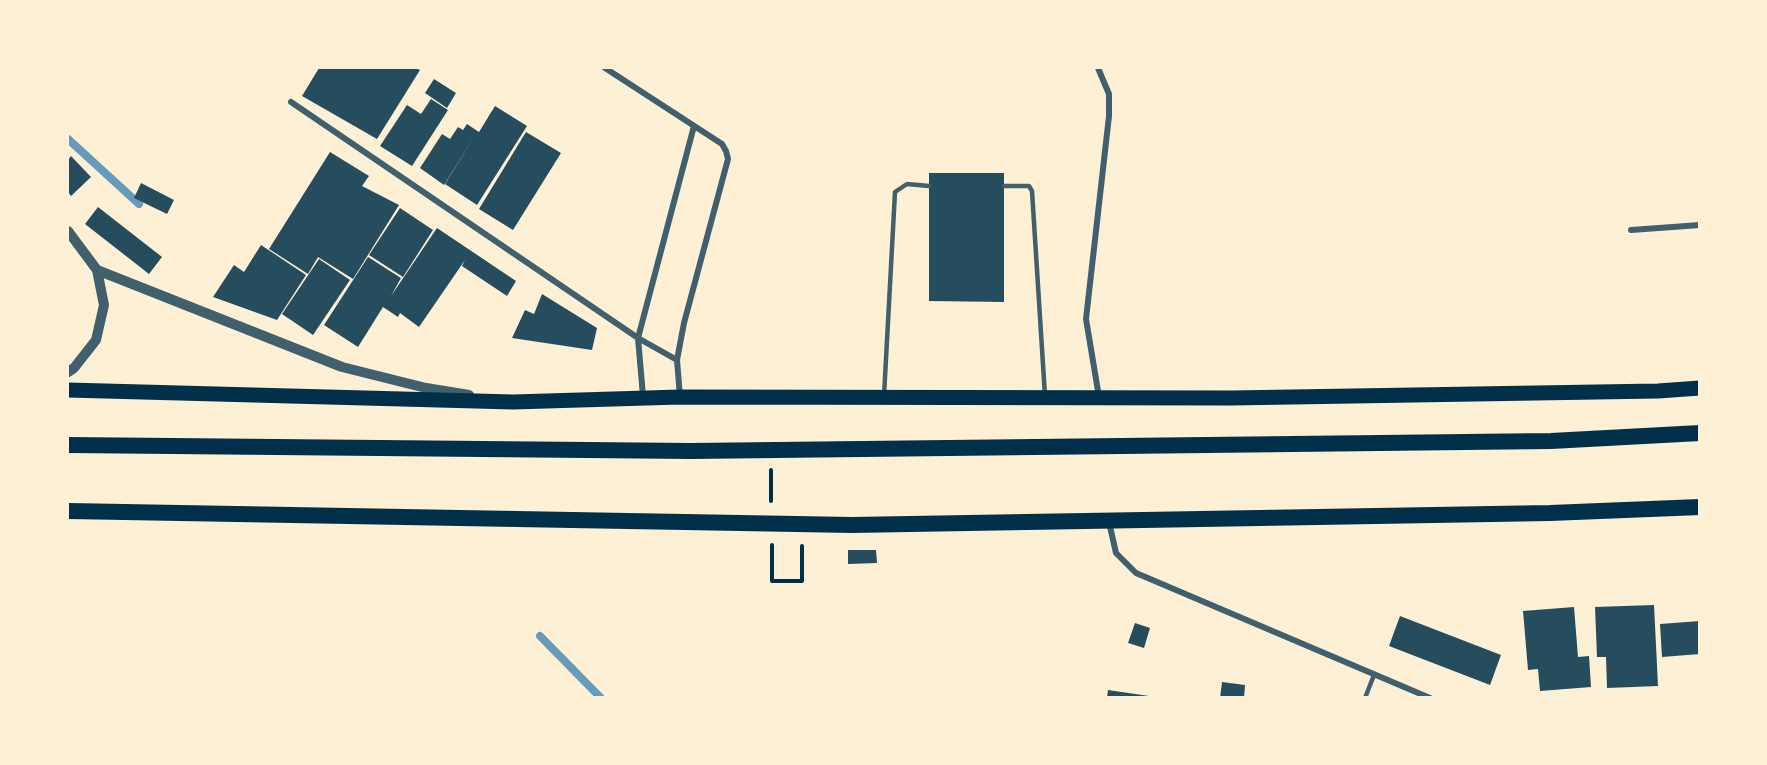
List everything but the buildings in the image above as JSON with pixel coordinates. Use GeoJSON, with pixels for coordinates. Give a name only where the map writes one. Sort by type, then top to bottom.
{"type":"FeatureCollection","features":[{"type":"Feature","properties":{"kind":"highway"},"geometry":{"type":"LineString","coordinates":[[68,444],[690,451],[1551,441],[1700,433]]}},
{"type":"Feature","properties":{"kind":"highway"},"geometry":{"type":"LineString","coordinates":[[68,511],[802,525],[1538,513],[1700,507]]}},
{"type":"Feature","properties":{"kind":"main road"},"geometry":{"type":"LineString","coordinates":[[68,390],[513,402],[643,397],[1045,399],[1658,391],[1700,388]]}},
{"type":"Feature","properties":{"kind":"street"},"geometry":{"type":"LineString","coordinates":[[605,68],[722,144],[728,159],[684,323],[677,360],[680,397]]}},
{"type":"Feature","properties":{"kind":"street"},"geometry":{"type":"LineString","coordinates":[[1098,68],[1109,94],[1108,116],[1086,319],[1099,398]]}},
{"type":"Feature","properties":{"kind":"street"},"geometry":{"type":"LineString","coordinates":[[291,102],[638,338],[677,360]]}},
{"type":"Feature","properties":{"kind":"street"},"geometry":{"type":"LineString","coordinates":[[643,397],[638,338],[694,126]]}},
{"type":"Feature","properties":{"kind":"street"},"geometry":{"type":"LineString","coordinates":[[1631,230],[1700,225]]}},
{"type":"Feature","properties":{"kind":"street"},"geometry":{"type":"LineString","coordinates":[[68,231],[98,270],[104,305],[96,340],[74,368],[68,372]]}},
{"type":"Feature","properties":{"kind":"street"},"geometry":{"type":"LineString","coordinates":[[98,270],[342,367],[426,388],[513,402]]}},
{"type":"Feature","properties":{"kind":"street"},"geometry":{"type":"LineString","coordinates":[[1109,521],[1116,553],[1136,573],[1430,698]]}},
{"type":"Feature","properties":{"kind":"lane"},"geometry":{"type":"LineString","coordinates":[[884,397],[895,192],[907,184],[929,186]]}},
{"type":"Feature","properties":{"kind":"lane"},"geometry":{"type":"LineString","coordinates":[[1004,186],[1029,186],[1032,191],[1045,399]]}},
{"type":"Feature","properties":{"kind":"lane"},"geometry":{"type":"LineString","coordinates":[[1365,698],[1374,675]]}},
{"type":"Feature","properties":{"kind":"path"},"geometry":{"type":"LineString","coordinates":[[771,466],[771,512]]}},
{"type":"Feature","properties":{"kind":"path"},"geometry":{"type":"LineString","coordinates":[[772,535],[772,580],[802,581],[802,525]]}},
{"type":"Feature","properties":{"kind":"waterway"},"geometry":{"type":"LineString","coordinates":[[68,139],[139,204]]}},
{"type":"Feature","properties":{"kind":"waterway"},"geometry":{"type":"LineString","coordinates":[[540,636],[601,698]]}}]}
